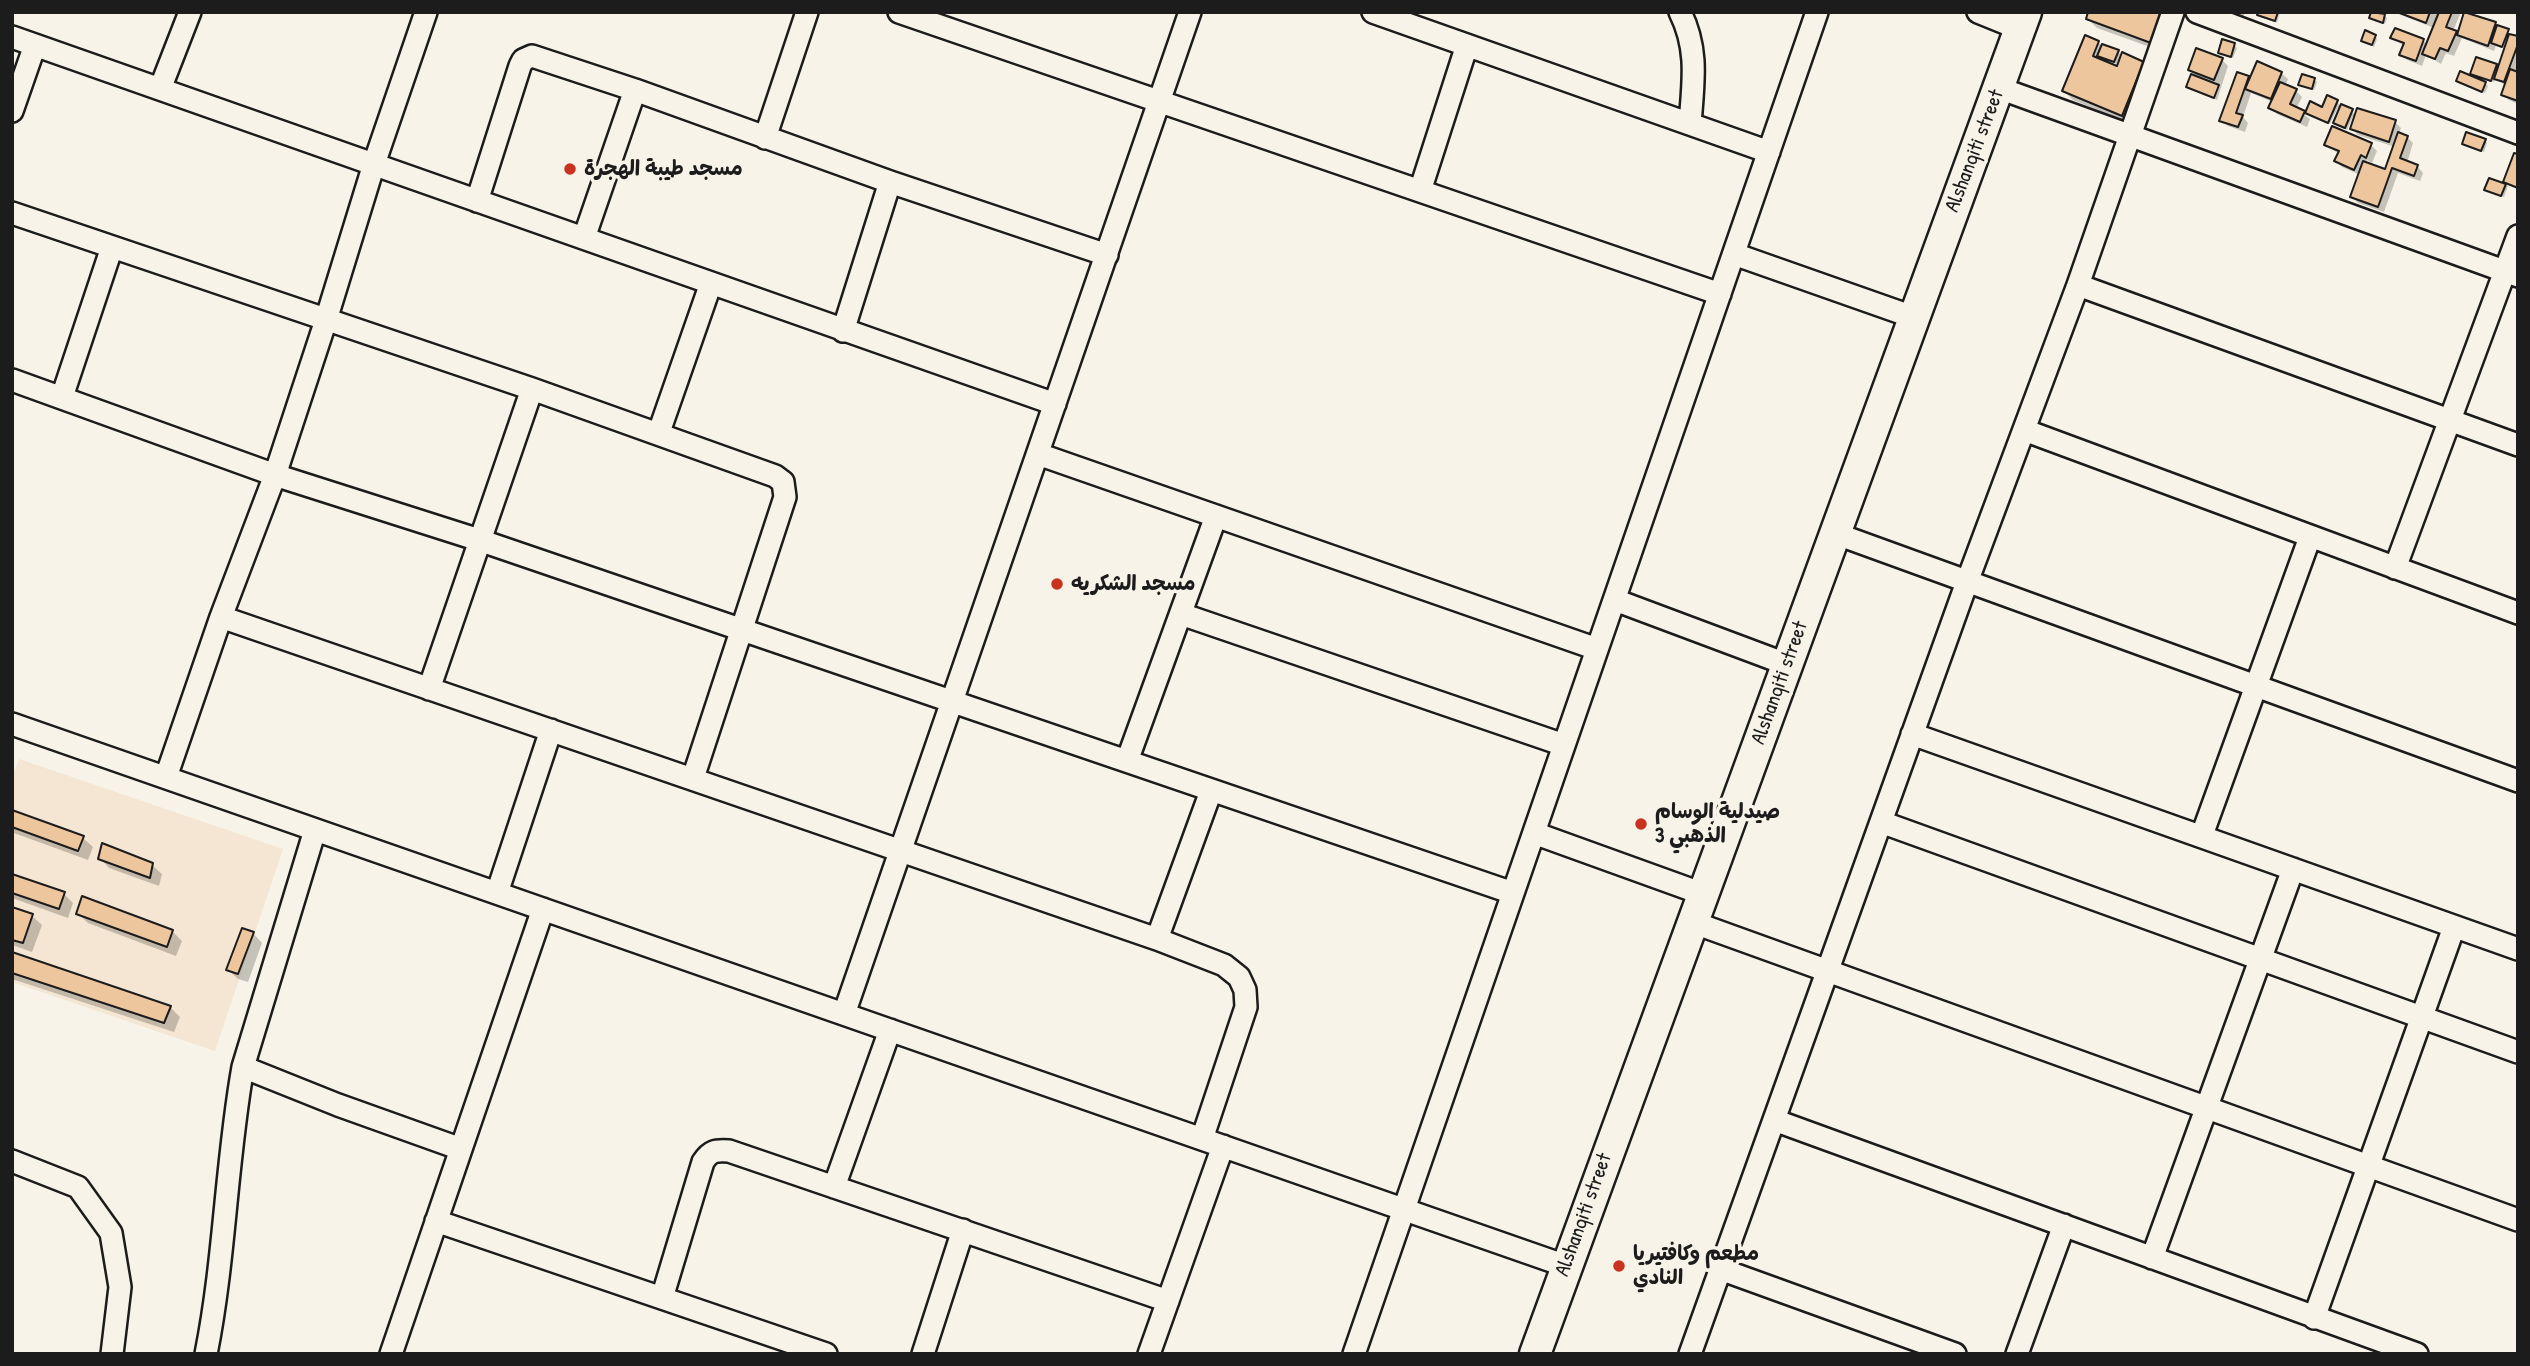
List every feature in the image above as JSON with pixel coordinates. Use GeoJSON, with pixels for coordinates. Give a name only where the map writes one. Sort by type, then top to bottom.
{"type":"FeatureCollection","features":[{"type":"Feature","properties":{"kind":"street"},"geometry":{"type":"LineString","coordinates":[[160,89],[190,12]]}},
{"type":"Feature","properties":{"kind":"street"},"geometry":{"type":"LineString","coordinates":[[166,778],[221,617],[275,475],[374,164],[426,12]]}},
{"type":"Feature","properties":{"kind":"street"},"geometry":{"type":"LineString","coordinates":[[765,138],[807,12]]}},
{"type":"Feature","properties":{"kind":"street"},"geometry":{"type":"LineString","coordinates":[[899,12],[934,18],[1160,102],[1720,294]]}},
{"type":"Feature","properties":{"kind":"street"},"geometry":{"type":"LineString","coordinates":[[844,1014],[1190,12]]}},
{"type":"Feature","properties":{"kind":"street"},"geometry":{"type":"LineString","coordinates":[[1373,12],[1769,152]]}},
{"type":"Feature","properties":{"kind":"street"},"geometry":{"type":"LineString","coordinates":[[1680,12],[1689,31],[1695,66],[1690,124]]}},
{"type":"Feature","properties":{"kind":"street"},"geometry":{"type":"LineString","coordinates":[[1354,1354],[1817,12]]}},
{"type":"Feature","properties":{"kind":"street"},"geometry":{"type":"LineString","coordinates":[[1978,12],[2023,20]]}},
{"type":"Feature","properties":{"kind":"street"},"geometry":{"type":"LineString","coordinates":[[1690,1354],[1967,582],[2078,285],[2173,12]]}},
{"type":"Feature","properties":{"kind":"street"},"geometry":{"type":"LineString","coordinates":[[2197,12],[2518,133]]}},
{"type":"Feature","properties":{"kind":"street","name":"Alshanqiti street"},"geometry":{"type":"LineString","coordinates":[[1535,1354],[2023,20]]}},
{"type":"Feature","properties":{"kind":"street"},"geometry":{"type":"LineString","coordinates":[[12,37],[1055,404]]}},
{"type":"Feature","properties":{"kind":"street"},"geometry":{"type":"LineString","coordinates":[[12,111],[35,45]]}},
{"type":"Feature","properties":{"kind":"street"},"geometry":{"type":"LineString","coordinates":[[1420,191],[1467,45]]}},
{"type":"Feature","properties":{"kind":"street"},"geometry":{"type":"LineString","coordinates":[[477,201],[523,60],[532,56],[1107,255]]}},
{"type":"Feature","properties":{"kind":"street"},"geometry":{"type":"LineString","coordinates":[[1999,89],[2511,273]]}},
{"type":"Feature","properties":{"kind":"street"},"geometry":{"type":"LineString","coordinates":[[584,238],[635,90]]}},
{"type":"Feature","properties":{"kind":"street"},"geometry":{"type":"LineString","coordinates":[[842,331],[890,182]]}},
{"type":"Feature","properties":{"kind":"street"},"geometry":{"type":"LineString","coordinates":[[12,213],[659,432],[775,476],[783,482],[785,497],[692,778]]}},
{"type":"Feature","properties":{"kind":"street"},"geometry":{"type":"LineString","coordinates":[[2395,568],[2450,420],[2511,273],[2518,236]]}},
{"type":"Feature","properties":{"kind":"street"},"geometry":{"type":"LineString","coordinates":[[62,397],[112,247]]}},
{"type":"Feature","properties":{"kind":"street"},"geometry":{"type":"LineString","coordinates":[[1734,254],[1913,317]]}},
{"type":"Feature","properties":{"kind":"street"},"geometry":{"type":"LineString","coordinates":[[659,432],[711,284]]}},
{"type":"Feature","properties":{"kind":"street"},"geometry":{"type":"LineString","coordinates":[[2078,285],[2518,445]]}},
{"type":"Feature","properties":{"kind":"street"},"geometry":{"type":"LineString","coordinates":[[12,380],[275,475],[480,540],[1513,893]]}},
{"type":"Feature","properties":{"kind":"street"},"geometry":{"type":"LineString","coordinates":[[429,689],[532,388]]}},
{"type":"Feature","properties":{"kind":"street"},"geometry":{"type":"LineString","coordinates":[[2024,430],[2518,613]]}},
{"type":"Feature","properties":{"kind":"street"},"geometry":{"type":"LineString","coordinates":[[1038,454],[1597,649]]}},
{"type":"Feature","properties":{"kind":"street"},"geometry":{"type":"LineString","coordinates":[[1127,761],[1216,516]]}},
{"type":"Feature","properties":{"kind":"street"},"geometry":{"type":"LineString","coordinates":[[1834,533],[2518,781]]}},
{"type":"Feature","properties":{"kind":"street"},"geometry":{"type":"LineString","coordinates":[[2202,835],[2310,537]]}},
{"type":"Feature","properties":{"kind":"street"},"geometry":{"type":"LineString","coordinates":[[1615,600],[1786,664]]}},
{"type":"Feature","properties":{"kind":"street"},"geometry":{"type":"LineString","coordinates":[[1181,614],[1564,746]]}},
{"type":"Feature","properties":{"kind":"street"},"geometry":{"type":"LineString","coordinates":[[221,617],[901,849],[1224,965],[1239,977],[1245,990],[1246,1007],[1202,1139]]}},
{"type":"Feature","properties":{"kind":"street"},"geometry":{"type":"LineString","coordinates":[[12,724],[1566,1266]]}},
{"type":"Feature","properties":{"kind":"street"},"geometry":{"type":"LineString","coordinates":[[497,893],[551,730]]}},
{"type":"Feature","properties":{"kind":"street"},"geometry":{"type":"LineString","coordinates":[[1912,734],[2518,949]]}},
{"type":"Feature","properties":{"kind":"street"},"geometry":{"type":"LineString","coordinates":[[1157,939],[1211,792]]}},
{"type":"Feature","properties":{"kind":"street"},"geometry":{"type":"LineString","coordinates":[[1881,822],[2518,1052]]}},
{"type":"Feature","properties":{"kind":"street"},"geometry":{"type":"LineString","coordinates":[[206,1354],[218,1281],[236,1106],[243,1067],[315,830]]}},
{"type":"Feature","properties":{"kind":"street"},"geometry":{"type":"LineString","coordinates":[[1534,833],[1703,894]]}},
{"type":"Feature","properties":{"kind":"street"},"geometry":{"type":"LineString","coordinates":[[2152,1258],[2293,869]]}},
{"type":"Feature","properties":{"kind":"street"},"geometry":{"type":"LineString","coordinates":[[391,1354],[543,909]]}},
{"type":"Feature","properties":{"kind":"street"},"geometry":{"type":"LineString","coordinates":[[1692,922],[2518,1220]]}},
{"type":"Feature","properties":{"kind":"street"},"geometry":{"type":"LineString","coordinates":[[2314,1318],[2454,927]]}},
{"type":"Feature","properties":{"kind":"street"},"geometry":{"type":"LineString","coordinates":[[834,1186],[890,1030]]}},
{"type":"Feature","properties":{"kind":"street"},"geometry":{"type":"LineString","coordinates":[[243,1067],[338,1105],[461,1149]]}},
{"type":"Feature","properties":{"kind":"street"},"geometry":{"type":"LineString","coordinates":[[1774,1120],[2064,1225],[2395,1350],[2417,1354]]}},
{"type":"Feature","properties":{"kind":"street"},"geometry":{"type":"LineString","coordinates":[[1149,1354],[1223,1146]]}},
{"type":"Feature","properties":{"kind":"street"},"geometry":{"type":"LineString","coordinates":[[662,1298],[703,1162],[709,1153],[729,1151],[1168,1301]]}},
{"type":"Feature","properties":{"kind":"street"},"geometry":{"type":"LineString","coordinates":[[12,1161],[78,1187],[111,1233],[120,1287],[112,1354]]}},
{"type":"Feature","properties":{"kind":"street"},"geometry":{"type":"LineString","coordinates":[[436,1221],[662,1298],[774,1346],[826,1354]]}},
{"type":"Feature","properties":{"kind":"street"},"geometry":{"type":"LineString","coordinates":[[2017,1354],[2064,1225]]}},
{"type":"Feature","properties":{"kind":"street"},"geometry":{"type":"LineString","coordinates":[[923,1354],[963,1230]]}},
{"type":"Feature","properties":{"kind":"street"},"geometry":{"type":"LineString","coordinates":[[1720,1269],[1955,1354]]}},
{"type":"Feature","properties":{"kind":"shaded area"},"geometry":{"type":"Polygon","coordinates":[[[19,759],[283,849],[215,1051],[12,982],[12,778],[19,759]]]}},
{"type":"Feature","properties":{"kind":"building"},"geometry":{"type":"Polygon","coordinates":[[[2088,12],[2162,12],[2151,43],[2086,19],[2088,12]]]}},
{"type":"Feature","properties":{"kind":"building"},"geometry":{"type":"Polygon","coordinates":[[[2258,12],[2278,12],[2275,21],[2257,15],[2258,12]]]}},
{"type":"Feature","properties":{"kind":"building"},"geometry":{"type":"Polygon","coordinates":[[[2371,12],[2385,14],[2383,23],[2369,18],[2371,12]]]}},
{"type":"Feature","properties":{"kind":"building"},"geometry":{"type":"Polygon","coordinates":[[[2397,12],[2430,12],[2426,23],[2397,12]]]}},
{"type":"Feature","properties":{"kind":"building"},"geometry":{"type":"Polygon","coordinates":[[[2439,12],[2452,12],[2446,27],[2457,31],[2448,51],[2440,48],[2435,59],[2422,54],[2439,12]]]}},
{"type":"Feature","properties":{"kind":"building"},"geometry":{"type":"Polygon","coordinates":[[[2464,12],[2496,22],[2488,46],[2457,35],[2464,12]]]}},
{"type":"Feature","properties":{"kind":"building"},"geometry":{"type":"Polygon","coordinates":[[[2497,25],[2509,29],[2502,47],[2491,43],[2497,25]]]}},
{"type":"Feature","properties":{"kind":"building"},"geometry":{"type":"Polygon","coordinates":[[[2395,28],[2424,39],[2416,61],[2399,55],[2404,43],[2390,38],[2395,28]]]}},
{"type":"Feature","properties":{"kind":"building"},"geometry":{"type":"Polygon","coordinates":[[[2365,30],[2376,35],[2372,45],[2361,41],[2365,30]]]}},
{"type":"Feature","properties":{"kind":"building"},"geometry":{"type":"Polygon","coordinates":[[[2509,34],[2518,36],[2518,44],[2504,82],[2494,79],[2509,34]]]}},
{"type":"Feature","properties":{"kind":"building"},"geometry":{"type":"Polygon","coordinates":[[[2085,35],[2099,41],[2093,56],[2117,66],[2122,52],[2144,62],[2122,116],[2062,91],[2085,35]]]}},
{"type":"Feature","properties":{"kind":"building"},"geometry":{"type":"Polygon","coordinates":[[[2222,39],[2235,43],[2231,57],[2218,53],[2222,39]]]}},
{"type":"Feature","properties":{"kind":"building"},"geometry":{"type":"Polygon","coordinates":[[[2102,44],[2119,50],[2114,62],[2097,56],[2102,44]]]}},
{"type":"Feature","properties":{"kind":"building"},"geometry":{"type":"Polygon","coordinates":[[[2196,48],[2223,58],[2214,80],[2188,70],[2196,48]]]}},
{"type":"Feature","properties":{"kind":"building"},"geometry":{"type":"Polygon","coordinates":[[[2476,57],[2497,64],[2491,81],[2470,74],[2476,57]]]}},
{"type":"Feature","properties":{"kind":"building"},"geometry":{"type":"Polygon","coordinates":[[[2257,61],[2282,72],[2271,99],[2245,89],[2257,61]]]}},
{"type":"Feature","properties":{"kind":"building"},"geometry":{"type":"Polygon","coordinates":[[[2510,69],[2518,72],[2518,101],[2501,95],[2510,69]]]}},
{"type":"Feature","properties":{"kind":"building"},"geometry":{"type":"Polygon","coordinates":[[[2460,71],[2486,82],[2482,92],[2456,81],[2460,71]]]}},
{"type":"Feature","properties":{"kind":"building"},"geometry":{"type":"Polygon","coordinates":[[[2237,72],[2249,76],[2236,113],[2243,115],[2238,127],[2219,121],[2237,72]]]}},
{"type":"Feature","properties":{"kind":"building"},"geometry":{"type":"Polygon","coordinates":[[[2191,74],[2219,85],[2214,98],[2186,87],[2191,74]]]}},
{"type":"Feature","properties":{"kind":"building"},"geometry":{"type":"Polygon","coordinates":[[[2302,74],[2315,78],[2312,89],[2298,85],[2302,74]]]}},
{"type":"Feature","properties":{"kind":"building"},"geometry":{"type":"Polygon","coordinates":[[[2280,82],[2297,89],[2290,104],[2305,111],[2300,122],[2268,108],[2280,82]]]}},
{"type":"Feature","properties":{"kind":"building"},"geometry":{"type":"Polygon","coordinates":[[[2327,95],[2338,100],[2328,123],[2305,113],[2310,101],[2322,107],[2327,95]]]}},
{"type":"Feature","properties":{"kind":"building"},"geometry":{"type":"Polygon","coordinates":[[[2341,104],[2353,109],[2345,128],[2333,123],[2341,104]]]}},
{"type":"Feature","properties":{"kind":"building"},"geometry":{"type":"Polygon","coordinates":[[[2357,108],[2396,120],[2389,142],[2350,129],[2357,108]]]}},
{"type":"Feature","properties":{"kind":"building"},"geometry":{"type":"Polygon","coordinates":[[[2332,126],[2372,143],[2366,158],[2361,155],[2354,170],[2334,161],[2339,151],[2324,145],[2332,126]]]}},
{"type":"Feature","properties":{"kind":"building"},"geometry":{"type":"Polygon","coordinates":[[[2398,132],[2408,136],[2400,158],[2418,165],[2414,176],[2392,168],[2378,207],[2350,197],[2363,161],[2385,169],[2398,132]]]}},
{"type":"Feature","properties":{"kind":"building"},"geometry":{"type":"Polygon","coordinates":[[[2466,132],[2486,139],[2481,151],[2462,144],[2466,132]]]}},
{"type":"Feature","properties":{"kind":"building"},"geometry":{"type":"Polygon","coordinates":[[[2514,153],[2518,154],[2518,188],[2503,182],[2514,153]]]}},
{"type":"Feature","properties":{"kind":"building"},"geometry":{"type":"Polygon","coordinates":[[[2489,178],[2506,184],[2501,196],[2484,190],[2489,178]]]}},
{"type":"Feature","properties":{"kind":"building"},"geometry":{"type":"Polygon","coordinates":[[[12,810],[84,836],[78,851],[12,827],[12,810]]]}},
{"type":"Feature","properties":{"kind":"building"},"geometry":{"type":"Polygon","coordinates":[[[102,843],[153,863],[150,878],[98,859],[102,843]]]}},
{"type":"Feature","properties":{"kind":"building"},"geometry":{"type":"Polygon","coordinates":[[[12,874],[65,892],[59,909],[12,893],[12,874]]]}},
{"type":"Feature","properties":{"kind":"building"},"geometry":{"type":"Polygon","coordinates":[[[82,896],[173,930],[167,947],[76,914],[82,896]]]}},
{"type":"Feature","properties":{"kind":"building"},"geometry":{"type":"Polygon","coordinates":[[[12,907],[33,914],[23,943],[12,940],[12,907]]]}},
{"type":"Feature","properties":{"kind":"building"},"geometry":{"type":"Polygon","coordinates":[[[242,928],[254,932],[238,974],[226,970],[242,928]]]}},
{"type":"Feature","properties":{"kind":"building"},"geometry":{"type":"Polygon","coordinates":[[[12,952],[171,1006],[164,1023],[12,973],[12,952]]]}},
{"type":"Feature","properties":{"kind":"place","name":"مسجد طيبة الهجرة"},"geometry":{"type":"Point","coordinates":[570,169]}},
{"type":"Feature","properties":{"kind":"place","name":"مسجد الشكريه"},"geometry":{"type":"Point","coordinates":[1057,584]}},
{"type":"Feature","properties":{"kind":"place","name":"صيدلية الوسام الذهبي 3"},"geometry":{"type":"Point","coordinates":[1641,824]}},
{"type":"Feature","properties":{"kind":"place","name":"مطعم وكافتيريا النادي"},"geometry":{"type":"Point","coordinates":[1619,1266]}}]}
